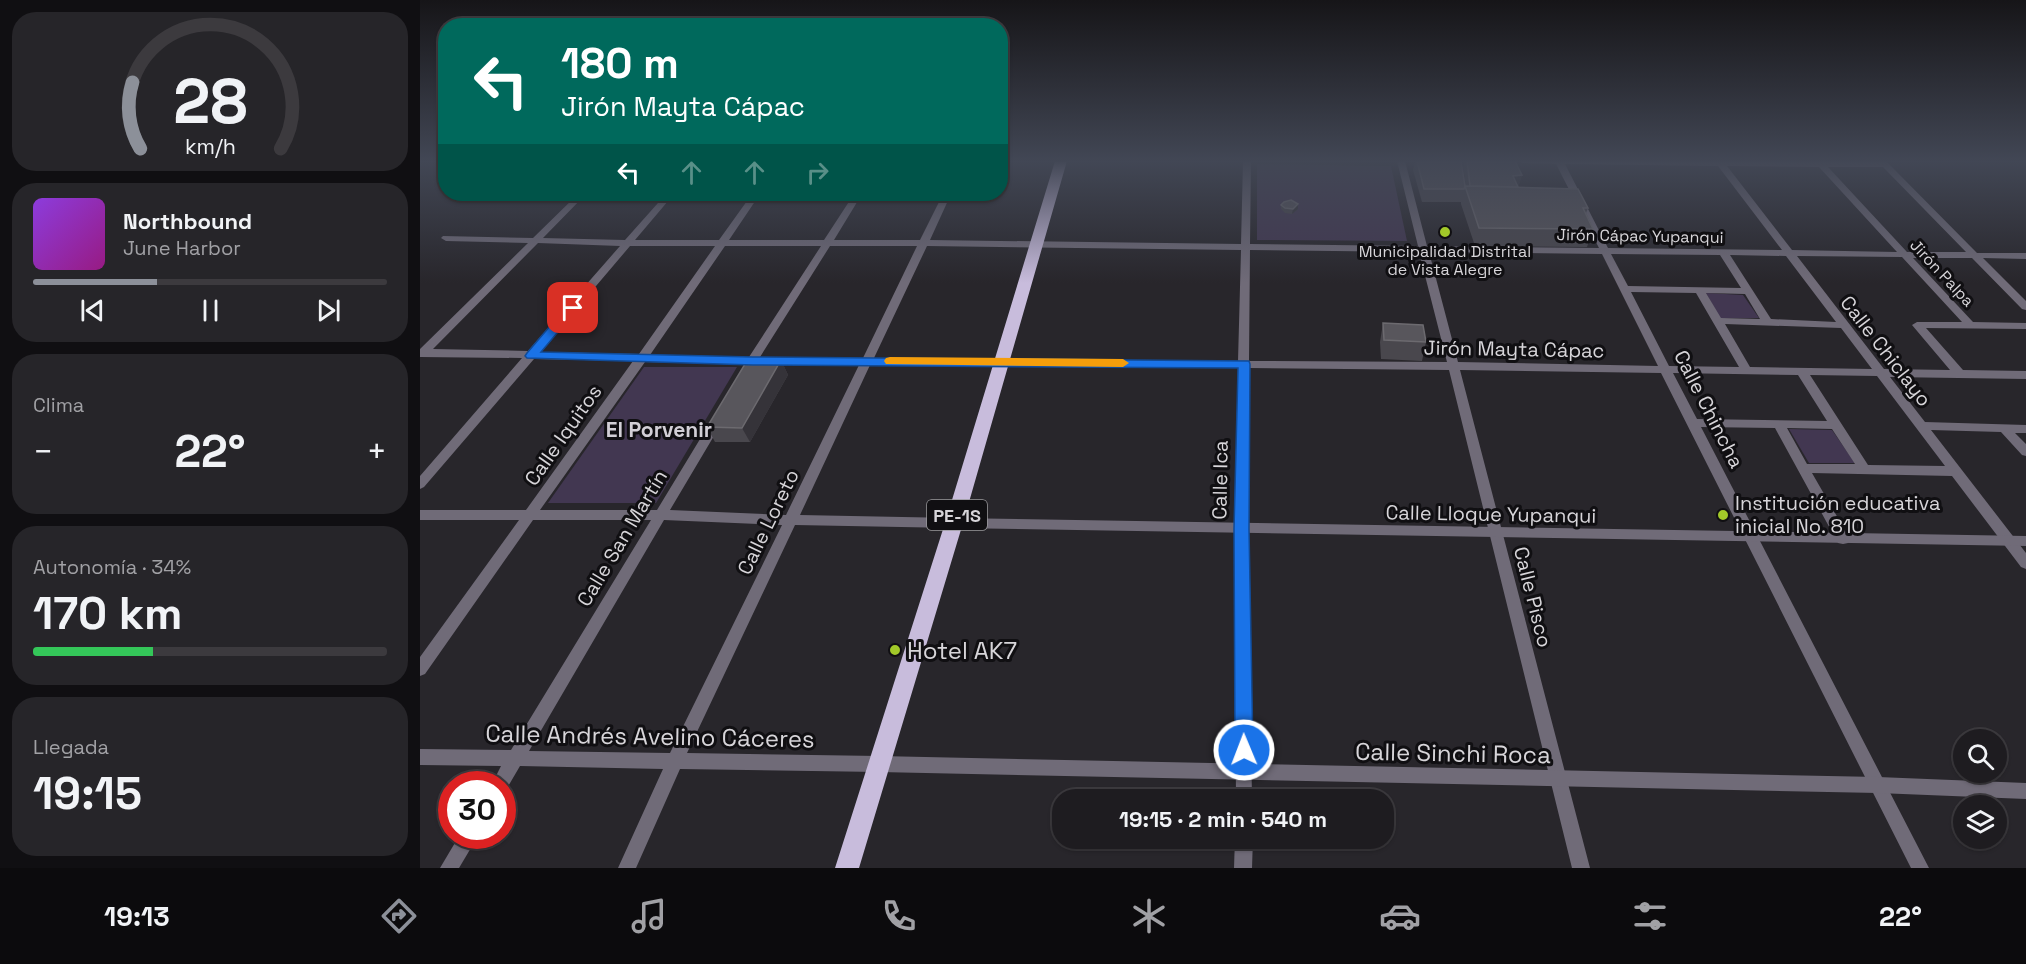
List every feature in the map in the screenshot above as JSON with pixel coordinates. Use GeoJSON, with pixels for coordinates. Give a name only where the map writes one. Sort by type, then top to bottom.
{"type":"FeatureCollection","features":[{"type":"Feature","properties":{"kind":"highway","name":"PE-1S"},"geometry":{"type":"LineString","coordinates":[[848,868],[954,524],[1000,361],[1049,202]]}},
{"type":"Feature","properties":{"kind":"street"},"geometry":{"type":"LineString","coordinates":[[421,354],[574,202]]}},
{"type":"Feature","properties":{"kind":"street"},"geometry":{"type":"LineString","coordinates":[[420,484],[663,202]]}},
{"type":"Feature","properties":{"kind":"street","name":"Calle Iquitos"},"geometry":{"type":"LineString","coordinates":[[420,669],[750,202]]}},
{"type":"Feature","properties":{"kind":"street"},"geometry":{"type":"LineString","coordinates":[[741,381],[853,202]]}},
{"type":"Feature","properties":{"kind":"street","name":"Calle Loreto"},"geometry":{"type":"LineString","coordinates":[[627,868],[675,761],[942,202]]}},
{"type":"Feature","properties":{"kind":"street","name":"Calle Ica"},"geometry":{"type":"LineString","coordinates":[[1244,789],[1241,529],[1246,202]]}},
{"type":"Feature","properties":{"kind":"street","name":"Calle Pisco"},"geometry":{"type":"LineString","coordinates":[[1411,202],[1581,868]]}},
{"type":"Feature","properties":{"kind":"street","name":"Calle Chincha"},"geometry":{"type":"LineString","coordinates":[[1580,202],[1920,868]]}},
{"type":"Feature","properties":{"kind":"street","name":"Calle Chiclayo"},"geometry":{"type":"LineString","coordinates":[[1749,202],[2026,563]]}},
{"type":"Feature","properties":{"kind":"street","name":"Jirón Palpa"},"geometry":{"type":"LineString","coordinates":[[1856,202],[1971,326]]}},
{"type":"Feature","properties":{"kind":"street"},"geometry":{"type":"LineString","coordinates":[[1920,202],[2026,307]]}},
{"type":"Feature","properties":{"kind":"street","name":"Jirón Cápac Yupanqui"},"geometry":{"type":"LineString","coordinates":[[446,238],[534,242],[922,243],[2026,256]]}},
{"type":"Feature","properties":{"kind":"street"},"geometry":{"type":"LineString","coordinates":[[1723,252],[1768,323]]}},
{"type":"Feature","properties":{"kind":"street"},"geometry":{"type":"LineString","coordinates":[[1626,289],[1747,291]]}},
{"type":"Feature","properties":{"kind":"street"},"geometry":{"type":"LineString","coordinates":[[1700,291],[1747,371]]}},
{"type":"Feature","properties":{"kind":"street"},"geometry":{"type":"LineString","coordinates":[[1718,321],[1843,325]]}},
{"type":"Feature","properties":{"kind":"street"},"geometry":{"type":"LineString","coordinates":[[1960,374],[1917,326],[2026,327]]}},
{"type":"Feature","properties":{"kind":"street","name":"Jirón Mayta Cápac"},"geometry":{"type":"LineString","coordinates":[[421,354],[643,356],[753,361],[1000,361],[2022,374]]}},
{"type":"Feature","properties":{"kind":"street"},"geometry":{"type":"LineString","coordinates":[[1802,372],[1864,469]]}},
{"type":"Feature","properties":{"kind":"street"},"geometry":{"type":"LineString","coordinates":[[2022,374],[2026,384]]}},
{"type":"Feature","properties":{"kind":"street","name":"Calle San Martín"},"geometry":{"type":"LineString","coordinates":[[509,771],[722,412]]}},
{"type":"Feature","properties":{"kind":"street"},"geometry":{"type":"LineString","coordinates":[[1694,423],[1835,425]]}},
{"type":"Feature","properties":{"kind":"street"},"geometry":{"type":"LineString","coordinates":[[1779,424],[1843,539]]}},
{"type":"Feature","properties":{"kind":"street"},"geometry":{"type":"LineString","coordinates":[[1922,426],[2026,429]]}},
{"type":"Feature","properties":{"kind":"street"},"geometry":{"type":"LineString","coordinates":[[2004,428],[2026,452]]}},
{"type":"Feature","properties":{"kind":"street"},"geometry":{"type":"LineString","coordinates":[[1803,468],[1956,471]]}},
{"type":"Feature","properties":{"kind":"street","name":"Calle Lloque Yupanqui"},"geometry":{"type":"LineString","coordinates":[[420,515],[662,515],[954,524],[2026,541]]}},
{"type":"Feature","properties":{"kind":"street","name":"Calle Andrés Avelino Cáceres"},"geometry":{"type":"LineString","coordinates":[[420,757],[879,764]]}},
{"type":"Feature","properties":{"kind":"street","name":"Calle Sinchi Roca"},"geometry":{"type":"LineString","coordinates":[[879,764],[1878,785],[2026,791]]}},
{"type":"Feature","properties":{"kind":"street"},"geometry":{"type":"LineString","coordinates":[[449,868],[461,849]]}},
{"type":"Feature","properties":{"kind":"street"},"geometry":{"type":"LineString","coordinates":[[1244,849],[1244,868]]}},
{"type":"Feature","properties":{"kind":"shaded area"},"geometry":{"type":"Polygon","coordinates":[[[1257,202],[1399,202],[1407,241],[1257,240],[1257,202]]]}},
{"type":"Feature","properties":{"kind":"shaded area"},"geometry":{"type":"Polygon","coordinates":[[[1706,293],[1743,295],[1759,318],[1720,318],[1706,293]]]}},
{"type":"Feature","properties":{"kind":"shaded area"},"geometry":{"type":"Polygon","coordinates":[[[644,367],[737,367],[656,503],[548,503],[644,367]]]}},
{"type":"Feature","properties":{"kind":"shaded area"},"geometry":{"type":"Polygon","coordinates":[[[1789,429],[1832,430],[1855,463],[1809,463],[1789,429]]]}},
{"type":"Feature","properties":{"kind":"building"},"geometry":{"type":"Polygon","coordinates":[[[1284,202],[1294,202],[1298,204],[1293,209],[1285,208],[1281,205],[1284,202]]]}},
{"type":"Feature","properties":{"kind":"building"},"geometry":{"type":"Polygon","coordinates":[[[1470,202],[1585,202],[1588,208],[1583,208],[1593,229],[1479,228],[1470,202]]]}},
{"type":"Feature","properties":{"kind":"building"},"geometry":{"type":"Polygon","coordinates":[[[1383,323],[1423,325],[1426,342],[1384,340],[1383,323]]]}},
{"type":"Feature","properties":{"kind":"building"},"geometry":{"type":"Polygon","coordinates":[[[748,359],[781,360],[742,428],[707,427],[748,359]]]}},
{"type":"Feature","properties":{"kind":"slow traffic"},"geometry":{"type":"LineString","coordinates":[[890,361],[1123,363]]}},
{"type":"Feature","properties":{"kind":"place","name":"Municipalidad Distrital de Vista Alegre"},"geometry":{"type":"Point","coordinates":[1445,232]}},
{"type":"Feature","properties":{"kind":"place","name":"Institución educativa inicial No. 810"},"geometry":{"type":"Point","coordinates":[1723,515]}},
{"type":"Feature","properties":{"kind":"place","name":"Hotel AK7"},"geometry":{"type":"Point","coordinates":[895,650]}},
{"type":"Feature","properties":{"kind":"district","name":"El Porvenir"},"geometry":{"type":"Point","coordinates":[659,429]}},
{"type":"Feature","properties":{"kind":"route"},"geometry":{"type":"LineString","coordinates":[[573,308],[531,356],[643,356],[753,361],[1244,364],[1241,529],[1244,750]]}}]}
